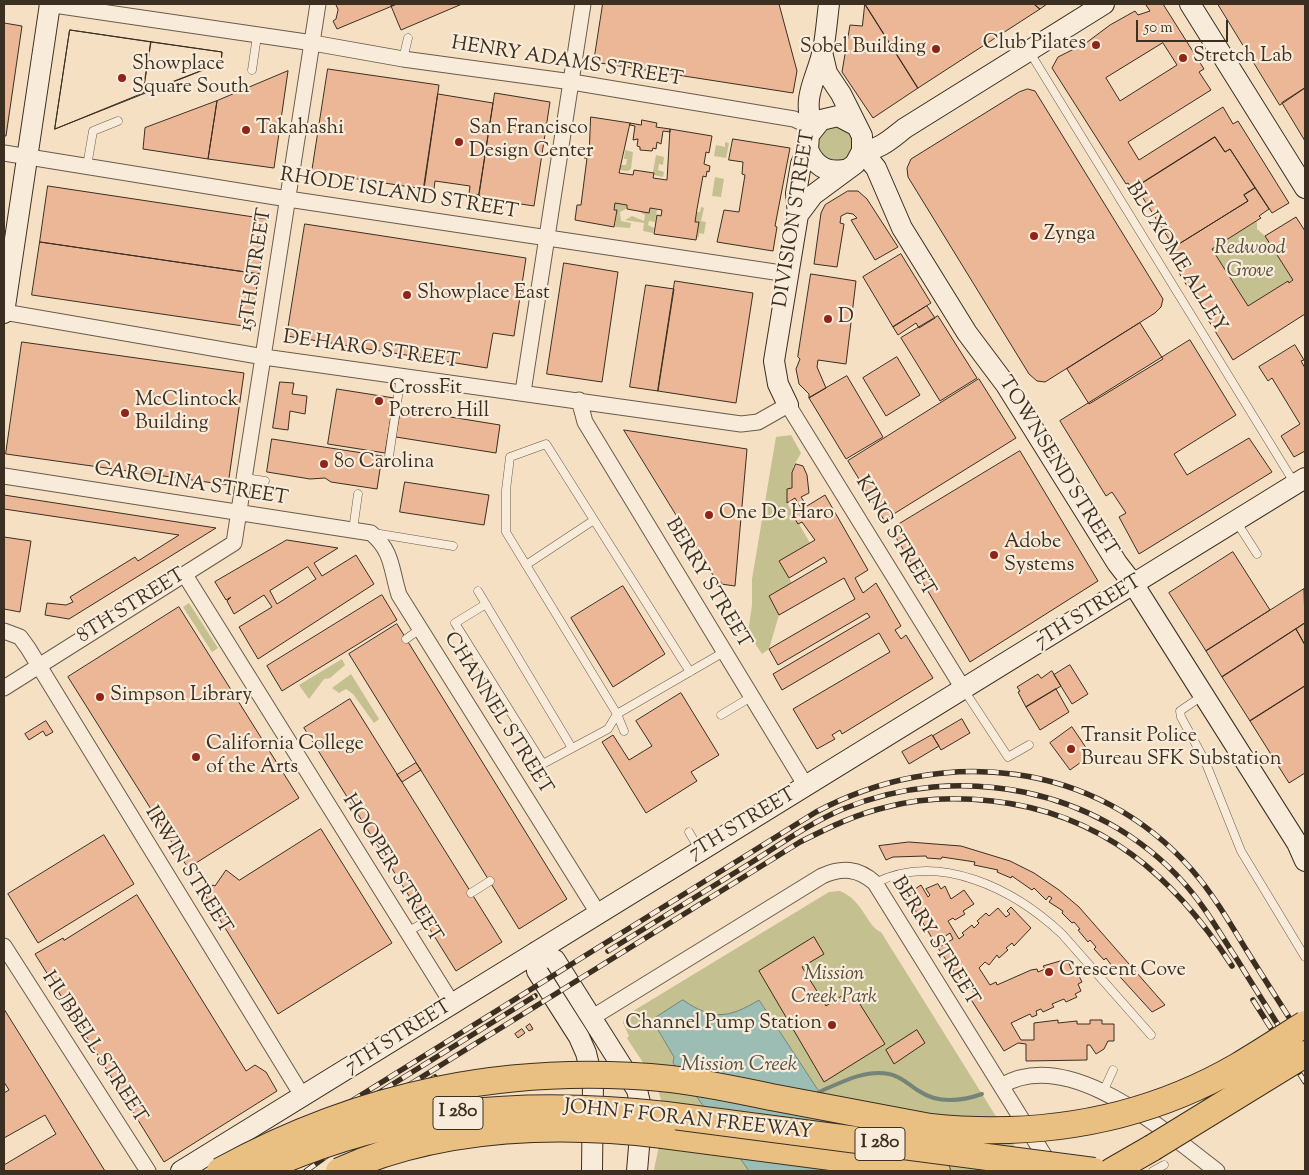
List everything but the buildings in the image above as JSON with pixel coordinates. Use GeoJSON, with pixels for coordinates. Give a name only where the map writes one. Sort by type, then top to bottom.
{"type":"FeatureCollection","features":[{"type":"Feature","properties":{"kind":"highway"},"geometry":{"type":"LineString","coordinates":[[220,1171],[292,1135],[362,1108],[450,1086],[528,1076],[600,1074],[673,1080],[922,1125],[964,1130],[996,1132],[1065,1126],[1130,1112],[1171,1098],[1237,1067],[1305,1024]]}},
{"type":"Feature","properties":{"kind":"highway"},"geometry":{"type":"LineString","coordinates":[[1112,1171],[1305,1054]]}},
{"type":"Feature","properties":{"kind":"highway","name":"JOHN F FORAN FREEWAY"},"geometry":{"type":"LineString","coordinates":[[258,1171],[314,1148],[392,1125],[470,1112],[545,1107],[657,1114],[1094,1171]]}},
{"type":"Feature","properties":{"kind":"highway","name":"I 280"},"geometry":{"type":"LineString","coordinates":[[339,1171],[398,1149],[433,1140],[546,1128],[618,1130],[937,1171]]}},
{"type":"Feature","properties":{"kind":"street","name":"HENRY ADAMS STREET"},"geometry":{"type":"LineString","coordinates":[[49,4],[313,43],[403,59],[572,82],[794,119],[812,128]]}},
{"type":"Feature","properties":{"kind":"street"},"geometry":{"type":"LineString","coordinates":[[4,313],[49,4]]}},
{"type":"Feature","properties":{"kind":"street","name":"15TH STREET"},"geometry":{"type":"LineString","coordinates":[[240,512],[318,4]]}},
{"type":"Feature","properties":{"kind":"street"},"geometry":{"type":"LineString","coordinates":[[523,392],[583,4]]}},
{"type":"Feature","properties":{"kind":"street","name":"DIVISION STREET"},"geometry":{"type":"LineString","coordinates":[[788,405],[778,384],[774,361],[798,214],[796,193],[801,164],[808,149],[809,135],[812,128],[807,113],[814,74],[822,52],[829,4]]}},
{"type":"Feature","properties":{"kind":"street"},"geometry":{"type":"LineString","coordinates":[[798,214],[813,195],[853,162],[884,144],[905,128],[1028,50],[1104,4]]}},
{"type":"Feature","properties":{"kind":"street"},"geometry":{"type":"LineString","coordinates":[[1190,4],[1305,188]]}},
{"type":"Feature","properties":{"kind":"street"},"geometry":{"type":"LineString","coordinates":[[822,52],[827,74],[858,128],[863,141],[853,162]]}},
{"type":"Feature","properties":{"kind":"street"},"geometry":{"type":"LineString","coordinates":[[794,119],[802,112],[809,101]]}},
{"type":"Feature","properties":{"kind":"street"},"geometry":{"type":"LineString","coordinates":[[812,128],[821,120],[833,116],[844,117],[858,128],[874,134],[905,128]]}},
{"type":"Feature","properties":{"kind":"street"},"geometry":{"type":"LineString","coordinates":[[876,168],[877,158],[884,144]]}},
{"type":"Feature","properties":{"kind":"street"},"geometry":{"type":"LineString","coordinates":[[808,149],[814,161],[824,169],[853,162]]}},
{"type":"Feature","properties":{"kind":"street","name":"RHODE ISLAND STREET"},"geometry":{"type":"LineString","coordinates":[[4,153],[288,199],[788,274]]}},
{"type":"Feature","properties":{"kind":"street","name":"TOWNSEND STREET"},"geometry":{"type":"LineString","coordinates":[[853,162],[876,168],[902,228],[967,333],[1006,385],[1113,556],[1134,585],[1204,694],[1296,843],[1305,861]]}},
{"type":"Feature","properties":{"kind":"street","name":"TOWNSEND STREET"},"geometry":{"type":"LineString","coordinates":[[853,162],[866,173],[893,220],[902,228]]}},
{"type":"Feature","properties":{"kind":"street","name":"DE HARO STREET"},"geometry":{"type":"LineString","coordinates":[[4,313],[264,357],[750,424],[768,417],[788,405]]}},
{"type":"Feature","properties":{"kind":"street","name":"BERRY STREET"},"geometry":{"type":"LineString","coordinates":[[579,400],[585,422],[806,786]]}},
{"type":"Feature","properties":{"kind":"street","name":"KING STREET"},"geometry":{"type":"LineString","coordinates":[[788,405],[964,690]]}},
{"type":"Feature","properties":{"kind":"street","name":"CAROLINA STREET"},"geometry":{"type":"LineString","coordinates":[[4,476],[371,533]]}},
{"type":"Feature","properties":{"kind":"street","name":"7TH STREET"},"geometry":{"type":"LineString","coordinates":[[182,1171],[1300,481]]}},
{"type":"Feature","properties":{"kind":"street","name":"8TH STREET"},"geometry":{"type":"LineString","coordinates":[[4,688],[234,543],[240,512]]}},
{"type":"Feature","properties":{"kind":"street","name":"CHANNEL STREET"},"geometry":{"type":"LineString","coordinates":[[371,533],[381,541],[389,554],[399,595],[598,913]]}},
{"type":"Feature","properties":{"kind":"street","name":"HOOPER STREET"},"geometry":{"type":"LineString","coordinates":[[185,575],[453,1005]]}},
{"type":"Feature","properties":{"kind":"street","name":"IRWIN STREET"},"geometry":{"type":"LineString","coordinates":[[4,631],[20,637],[303,1097]]}},
{"type":"Feature","properties":{"kind":"street","name":"BERRY STREET"},"geometry":{"type":"LineString","coordinates":[[593,1017],[822,876],[838,870],[853,870],[874,883],[1054,1171]]}},
{"type":"Feature","properties":{"kind":"street","name":"HUBBELL STREET"},"geometry":{"type":"LineString","coordinates":[[4,946],[148,1171]]}},
{"type":"Feature","properties":{"kind":"street"},"geometry":{"type":"LineString","coordinates":[[592,1171],[593,1082],[591,1069],[578,1036],[536,971],[536,952],[555,960],[593,1017],[641,1099],[642,1124],[637,1171]]}},
{"type":"Feature","properties":{"kind":"street"},"geometry":{"type":"LineString","coordinates":[[1001,1086],[1020,1077],[1048,1076],[1076,1082],[1103,1092],[1145,1116],[1217,1171]]}},
{"type":"Feature","properties":{"kind":"lane"},"geometry":{"type":"LineString","coordinates":[[252,70],[257,36]]}},
{"type":"Feature","properties":{"kind":"lane"},"geometry":{"type":"LineString","coordinates":[[403,59],[408,38]]}},
{"type":"Feature","properties":{"kind":"lane","name":"BLUXOME ALLEY"},"geometry":{"type":"LineString","coordinates":[[1028,50],[1300,481]]}},
{"type":"Feature","properties":{"kind":"lane"},"geometry":{"type":"LineString","coordinates":[[87,166],[93,131],[118,121]]}},
{"type":"Feature","properties":{"kind":"lane"},"geometry":{"type":"LineString","coordinates":[[388,463],[401,376]]}},
{"type":"Feature","properties":{"kind":"lane"},"geometry":{"type":"LineString","coordinates":[[624,731],[617,714],[506,532],[506,490],[510,457],[546,444],[690,672]]}},
{"type":"Feature","properties":{"kind":"lane"},"geometry":{"type":"LineString","coordinates":[[245,478],[265,481]]}},
{"type":"Feature","properties":{"kind":"lane"},"geometry":{"type":"LineString","coordinates":[[353,530],[358,494]]}},
{"type":"Feature","properties":{"kind":"lane"},"geometry":{"type":"LineString","coordinates":[[526,565],[594,520]]}},
{"type":"Feature","properties":{"kind":"lane"},"geometry":{"type":"LineString","coordinates":[[1236,522],[1257,554]]}},
{"type":"Feature","properties":{"kind":"lane"},"geometry":{"type":"LineString","coordinates":[[371,533],[453,546]]}},
{"type":"Feature","properties":{"kind":"lane"},"geometry":{"type":"LineString","coordinates":[[478,591],[572,748]]}},
{"type":"Feature","properties":{"kind":"lane"},"geometry":{"type":"LineString","coordinates":[[486,604],[455,623],[541,765],[608,729],[617,714],[724,652]]}},
{"type":"Feature","properties":{"kind":"lane"},"geometry":{"type":"LineString","coordinates":[[406,639],[420,629]]}},
{"type":"Feature","properties":{"kind":"lane"},"geometry":{"type":"LineString","coordinates":[[964,690],[1008,757],[1029,745]]}},
{"type":"Feature","properties":{"kind":"lane"},"geometry":{"type":"LineString","coordinates":[[1204,694],[1180,711],[1181,716],[1205,761],[1241,851],[1305,957]]}},
{"type":"Feature","properties":{"kind":"lane"},"geometry":{"type":"LineString","coordinates":[[721,715],[752,696]]}},
{"type":"Feature","properties":{"kind":"lane"},"geometry":{"type":"LineString","coordinates":[[689,832],[700,851]]}},
{"type":"Feature","properties":{"kind":"lane"},"geometry":{"type":"LineString","coordinates":[[874,883],[891,875],[919,871],[969,878],[991,884],[1013,895],[1062,934],[1151,1035]]}},
{"type":"Feature","properties":{"kind":"lane"},"geometry":{"type":"LineString","coordinates":[[472,893],[490,882]]}},
{"type":"Feature","properties":{"kind":"lane"},"geometry":{"type":"LineString","coordinates":[[407,932],[425,922]]}},
{"type":"Feature","properties":{"kind":"lane"},"geometry":{"type":"LineString","coordinates":[[1103,1092],[1113,1070]]}},
{"type":"Feature","properties":{"kind":"lane"},"geometry":{"type":"LineString","coordinates":[[1153,1171],[1164,1165]]}},
{"type":"Feature","properties":{"kind":"green space"},"geometry":{"type":"Polygon","coordinates":[[[836,125],[848,133],[853,142],[851,153],[840,163],[823,160],[815,149],[820,131],[836,125]]]}},
{"type":"Feature","properties":{"kind":"green space"},"geometry":{"type":"Polygon","coordinates":[[[725,142],[729,143],[726,158],[714,156],[716,145],[725,147],[725,142]]]}},
{"type":"Feature","properties":{"kind":"green space"},"geometry":{"type":"Polygon","coordinates":[[[625,150],[633,152],[631,169],[628,171],[619,170],[620,165],[626,165],[627,159],[624,159],[625,150]]]}},
{"type":"Feature","properties":{"kind":"green space"},"geometry":{"type":"Polygon","coordinates":[[[656,155],[664,157],[663,165],[659,164],[658,170],[664,172],[663,177],[654,175],[653,172],[656,155]]]}},
{"type":"Feature","properties":{"kind":"green space"},"geometry":{"type":"Polygon","coordinates":[[[715,177],[724,179],[721,197],[712,196],[715,177]]]}},
{"type":"Feature","properties":{"kind":"green space"},"geometry":{"type":"Polygon","coordinates":[[[615,203],[627,205],[626,209],[620,212],[621,221],[631,223],[630,228],[615,227],[617,210],[614,209],[615,203]]]}},
{"type":"Feature","properties":{"kind":"green space"},"geometry":{"type":"Polygon","coordinates":[[[701,207],[704,208],[701,221],[706,222],[704,234],[699,233],[699,237],[697,237],[699,222],[695,221],[697,212],[700,212],[701,207]]]}},
{"type":"Feature","properties":{"kind":"green space"},"geometry":{"type":"Polygon","coordinates":[[[650,208],[657,210],[655,222],[649,221],[648,225],[654,228],[653,233],[643,231],[644,223],[625,220],[632,216],[644,221],[645,215],[638,211],[649,213],[650,208]]]}},
{"type":"Feature","properties":{"kind":"green space","name":"Redwood Grove"},"geometry":{"type":"Polygon","coordinates":[[[1257,221],[1257,229],[1265,236],[1293,280],[1289,283],[1287,281],[1248,306],[1212,249],[1257,221]]]}},
{"type":"Feature","properties":{"kind":"green space"},"geometry":{"type":"Polygon","coordinates":[[[791,435],[801,453],[793,467],[792,488],[787,489],[787,503],[810,543],[779,561],[792,583],[769,596],[779,615],[769,649],[762,654],[748,633],[752,605],[752,579],[776,437],[791,435]]]}},
{"type":"Feature","properties":{"kind":"green space"},"geometry":{"type":"Polygon","coordinates":[[[189,603],[218,648],[212,652],[183,607],[189,603]]]}},
{"type":"Feature","properties":{"kind":"green space"},"geometry":{"type":"Polygon","coordinates":[[[342,659],[345,665],[330,678],[324,679],[309,699],[299,685],[342,659]]]}},
{"type":"Feature","properties":{"kind":"green space"},"geometry":{"type":"Polygon","coordinates":[[[351,674],[379,719],[374,723],[353,694],[346,689],[339,693],[332,688],[351,674]]]}},
{"type":"Feature","properties":{"kind":"green space","name":"Mission Creek Park"},"geometry":{"type":"Polygon","coordinates":[[[840,891],[855,901],[872,925],[881,932],[1030,1171],[871,1171],[759,1000],[737,1014],[717,1016],[699,1011],[654,1023],[674,1057],[673,1063],[749,1171],[654,1170],[662,1130],[662,1105],[653,1079],[627,1038],[629,1036],[623,1023],[625,1016],[829,892],[840,891]]]}},
{"type":"Feature","properties":{"kind":"water","name":"Mission Creek"},"geometry":{"type":"Polygon","coordinates":[[[683,1000],[703,1011],[721,1015],[739,1011],[759,1000],[871,1171],[749,1171],[673,1063],[674,1057],[654,1023],[655,1018],[683,1000]]]}},
{"type":"Feature","properties":{"kind":"waterway"},"geometry":{"type":"LineString","coordinates":[[819,1092],[862,1075],[880,1073],[897,1077],[926,1095],[942,1100],[958,1100],[982,1094]]}},
{"type":"Feature","properties":{"kind":"railway"},"geometry":{"type":"LineString","coordinates":[[239,1171],[816,812],[864,791],[914,777],[964,772],[1014,774],[1063,785],[1110,805],[1153,833],[1192,870],[1207,889],[1228,919],[1305,1043]]}},
{"type":"Feature","properties":{"kind":"railway"},"geometry":{"type":"LineString","coordinates":[[608,951],[795,835],[843,809],[887,794],[933,787],[979,786],[1025,792],[1069,805],[1110,824],[1149,850],[1183,882],[1212,920],[1305,1068]]}},
{"type":"Feature","properties":{"kind":"railway"},"geometry":{"type":"LineString","coordinates":[[258,1171],[359,1116],[800,842],[853,817],[900,804],[939,799],[992,801],[1032,808],[1068,819],[1101,835],[1132,854],[1160,877],[1186,904],[1232,966]]}},
{"type":"Feature","properties":{"kind":"railway"},"geometry":{"type":"LineString","coordinates":[[346,1113],[535,996]]}},
{"type":"Feature","properties":{"kind":"railway"},"geometry":{"type":"LineString","coordinates":[[1253,1000],[1305,1082]]}},
{"type":"Feature","properties":{"kind":"railway"},"geometry":{"type":"LineString","coordinates":[[306,1171],[435,1077]]}},
{"type":"Feature","properties":{"kind":"place","name":"Club Pilates"},"geometry":{"type":"Point","coordinates":[1096,45]}},
{"type":"Feature","properties":{"kind":"place","name":"Sobel Building"},"geometry":{"type":"Point","coordinates":[936,49]}},
{"type":"Feature","properties":{"kind":"place","name":"Stretch Lab"},"geometry":{"type":"Point","coordinates":[1183,58]}},
{"type":"Feature","properties":{"kind":"place","name":"Showplace Square South"},"geometry":{"type":"Point","coordinates":[122,78]}},
{"type":"Feature","properties":{"kind":"place","name":"Takahashi"},"geometry":{"type":"Point","coordinates":[246,130]}},
{"type":"Feature","properties":{"kind":"place","name":"San Francisco Design Center"},"geometry":{"type":"Point","coordinates":[459,142]}},
{"type":"Feature","properties":{"kind":"place","name":"Zynga"},"geometry":{"type":"Point","coordinates":[1034,236]}},
{"type":"Feature","properties":{"kind":"place","name":"Showplace East"},"geometry":{"type":"Point","coordinates":[407,295]}},
{"type":"Feature","properties":{"kind":"place","name":"D"},"geometry":{"type":"Point","coordinates":[828,319]}},
{"type":"Feature","properties":{"kind":"place","name":"CrossFit Potrero Hill"},"geometry":{"type":"Point","coordinates":[379,401]}},
{"type":"Feature","properties":{"kind":"place","name":"McClintock Building"},"geometry":{"type":"Point","coordinates":[125,413]}},
{"type":"Feature","properties":{"kind":"place","name":"80 Carolina"},"geometry":{"type":"Point","coordinates":[324,464]}},
{"type":"Feature","properties":{"kind":"place","name":"One De Haro"},"geometry":{"type":"Point","coordinates":[709,515]}},
{"type":"Feature","properties":{"kind":"place","name":"Adobe Systems"},"geometry":{"type":"Point","coordinates":[994,555]}},
{"type":"Feature","properties":{"kind":"place","name":"Simpson Library"},"geometry":{"type":"Point","coordinates":[100,697]}},
{"type":"Feature","properties":{"kind":"place","name":"Transit Police Bureau SFK Substation"},"geometry":{"type":"Point","coordinates":[1071,749]}},
{"type":"Feature","properties":{"kind":"place","name":"California College of the Arts"},"geometry":{"type":"Point","coordinates":[196,757]}},
{"type":"Feature","properties":{"kind":"place","name":"Crescent Cove"},"geometry":{"type":"Point","coordinates":[1049,972]}},
{"type":"Feature","properties":{"kind":"place","name":"Channel Pump Station"},"geometry":{"type":"Point","coordinates":[832,1025]}}]}
